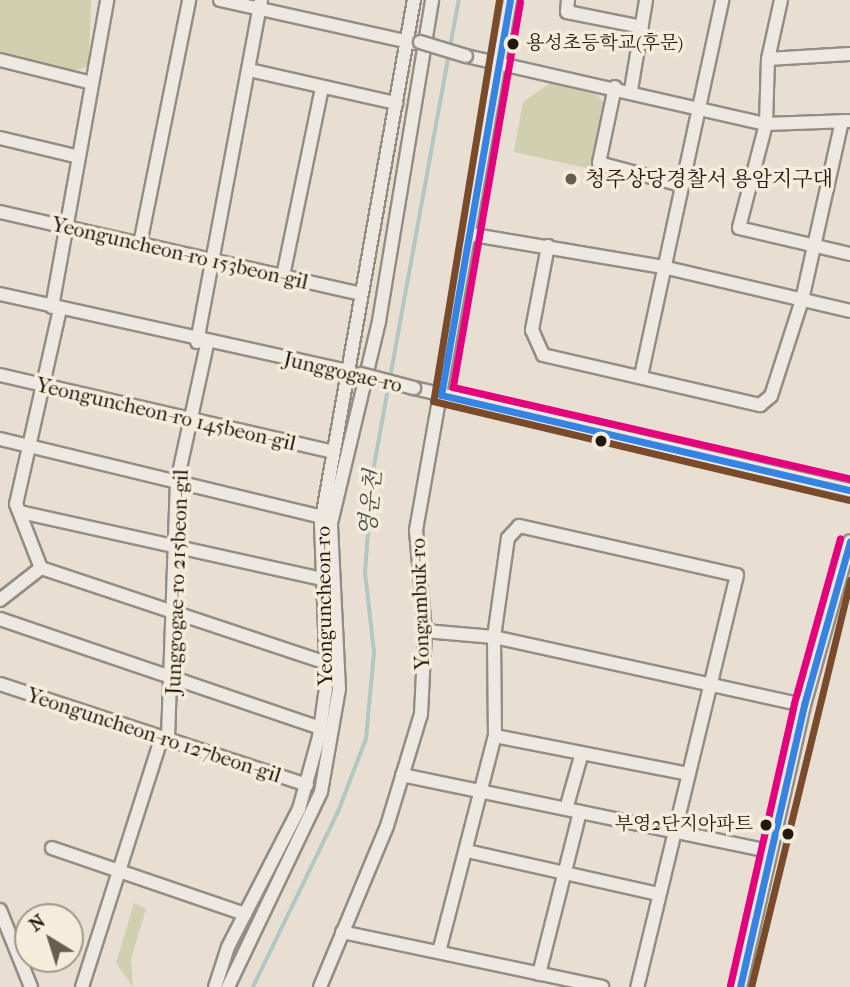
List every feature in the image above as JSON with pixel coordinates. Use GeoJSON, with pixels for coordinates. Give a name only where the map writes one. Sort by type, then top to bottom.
{"type":"FeatureCollection","features":[{"type":"Feature","properties":{"kind":"street"},"geometry":{"type":"LineString","coordinates":[[140,244],[189,0]]}},
{"type":"Feature","properties":{"kind":"street"},"geometry":{"type":"LineString","coordinates":[[220,0],[260,5],[406,43],[420,42],[500,66],[631,90],[766,124],[846,121],[813,246],[802,300],[771,396],[760,405],[543,355],[534,346],[548,246]]}},
{"type":"Feature","properties":{"kind":"street","name":"Yeonguncheon-ro"},"geometry":{"type":"LineString","coordinates":[[215,987],[245,914],[307,785],[320,728],[326,663],[322,517],[344,370],[361,294],[414,0]]}},
{"type":"Feature","properties":{"kind":"street"},"geometry":{"type":"LineString","coordinates":[[228,987],[321,792],[339,689],[331,523],[382,309],[432,0]]}},
{"type":"Feature","properties":{"kind":"street","name":"Yongambuk-ro"},"geometry":{"type":"LineString","coordinates":[[320,987],[402,775],[421,715],[425,631],[416,530],[510,0]]}},
{"type":"Feature","properties":{"kind":"street"},"geometry":{"type":"LineString","coordinates":[[568,0],[567,12],[642,27]]}},
{"type":"Feature","properties":{"kind":"street"},"geometry":{"type":"LineString","coordinates":[[631,90],[646,0]]}},
{"type":"Feature","properties":{"kind":"street"},"geometry":{"type":"LineString","coordinates":[[641,376],[681,185],[703,108],[722,0]]}},
{"type":"Feature","properties":{"kind":"street"},"geometry":{"type":"LineString","coordinates":[[782,0],[768,59],[766,124],[739,228],[850,254]]}},
{"type":"Feature","properties":{"kind":"street"},"geometry":{"type":"LineString","coordinates":[[41,568],[20,512],[28,446],[56,308],[66,228],[104,3]]}},
{"type":"Feature","properties":{"kind":"street","name":"Junggogae-ro 215beon-gil"},"geometry":{"type":"LineString","coordinates":[[82,987],[165,738],[175,678],[177,482],[260,5]]}},
{"type":"Feature","properties":{"kind":"street"},"geometry":{"type":"LineString","coordinates":[[768,59],[850,54]]}},
{"type":"Feature","properties":{"kind":"street"},"geometry":{"type":"LineString","coordinates":[[0,60],[92,83]]}},
{"type":"Feature","properties":{"kind":"street"},"geometry":{"type":"LineString","coordinates":[[249,70],[396,103]]}},
{"type":"Feature","properties":{"kind":"street"},"geometry":{"type":"LineString","coordinates":[[283,276],[322,87]]}},
{"type":"Feature","properties":{"kind":"street"},"geometry":{"type":"LineString","coordinates":[[615,87],[599,163],[681,185]]}},
{"type":"Feature","properties":{"kind":"street"},"geometry":{"type":"LineString","coordinates":[[0,138],[79,157]]}},
{"type":"Feature","properties":{"kind":"street","name":"Yeonguncheon-ro 153beon-gil"},"geometry":{"type":"LineString","coordinates":[[0,212],[361,294]]}},
{"type":"Feature","properties":{"kind":"street"},"geometry":{"type":"LineString","coordinates":[[468,234],[663,267],[850,311]]}},
{"type":"Feature","properties":{"kind":"street","name":"Junggogae-ro"},"geometry":{"type":"LineString","coordinates":[[0,294],[202,343],[344,370],[850,490]]}},
{"type":"Feature","properties":{"kind":"street","name":"Yeonguncheon-ro 145beon-gil"},"geometry":{"type":"LineString","coordinates":[[0,375],[333,452]]}},
{"type":"Feature","properties":{"kind":"street"},"geometry":{"type":"LineString","coordinates":[[0,439],[322,517]]}},
{"type":"Feature","properties":{"kind":"street"},"geometry":{"type":"LineString","coordinates":[[20,512],[323,579]]}},
{"type":"Feature","properties":{"kind":"street"},"geometry":{"type":"LineString","coordinates":[[439,952],[467,851],[477,790],[495,736],[494,636],[508,538],[519,526],[737,575],[654,893],[637,987]]}},
{"type":"Feature","properties":{"kind":"street"},"geometry":{"type":"LineString","coordinates":[[740,987],[768,851],[804,705],[850,541]]}},
{"type":"Feature","properties":{"kind":"street"},"geometry":{"type":"LineString","coordinates":[[0,600],[41,568]]}},
{"type":"Feature","properties":{"kind":"street"},"geometry":{"type":"LineString","coordinates":[[41,568],[326,663]]}},
{"type":"Feature","properties":{"kind":"street"},"geometry":{"type":"LineString","coordinates":[[0,619],[320,728]]}},
{"type":"Feature","properties":{"kind":"street"},"geometry":{"type":"LineString","coordinates":[[425,631],[494,636],[804,705]]}},
{"type":"Feature","properties":{"kind":"street","name":"Yeonguncheon-ro 127beon-gil"},"geometry":{"type":"LineString","coordinates":[[0,684],[307,785]]}},
{"type":"Feature","properties":{"kind":"street"},"geometry":{"type":"LineString","coordinates":[[495,736],[684,773]]}},
{"type":"Feature","properties":{"kind":"street"},"geometry":{"type":"LineString","coordinates":[[566,809],[582,753]]}},
{"type":"Feature","properties":{"kind":"street"},"geometry":{"type":"LineString","coordinates":[[402,775],[669,833],[768,851]]}},
{"type":"Feature","properties":{"kind":"street"},"geometry":{"type":"LineString","coordinates":[[539,974],[580,812]]}},
{"type":"Feature","properties":{"kind":"street"},"geometry":{"type":"LineString","coordinates":[[52,848],[120,875],[245,914]]}},
{"type":"Feature","properties":{"kind":"street"},"geometry":{"type":"LineString","coordinates":[[467,851],[654,893]]}},
{"type":"Feature","properties":{"kind":"street"},"geometry":{"type":"LineString","coordinates":[[0,910],[31,987]]}},
{"type":"Feature","properties":{"kind":"street"},"geometry":{"type":"LineString","coordinates":[[342,932],[602,987]]}},
{"type":"Feature","properties":{"kind":"green space"},"geometry":{"type":"Polygon","coordinates":[[[0,0],[91,0],[89,66],[75,71],[0,52],[0,0]]]}},
{"type":"Feature","properties":{"kind":"green space"},"geometry":{"type":"Polygon","coordinates":[[[552,82],[597,95],[608,108],[591,169],[514,152],[523,102],[552,82]]]}},
{"type":"Feature","properties":{"kind":"green space"},"geometry":{"type":"Polygon","coordinates":[[[134,903],[146,909],[131,959],[133,987],[116,963],[134,903]]]}},
{"type":"Feature","properties":{"kind":"waterway","name":"영운천"},"geometry":{"type":"LineString","coordinates":[[253,987],[338,812],[366,739],[374,652],[365,573],[372,477],[459,0]]}},
{"type":"Feature","properties":{"kind":"transit line"},"geometry":{"type":"LineString","coordinates":[[499,0],[433,401],[848,500]]}},
{"type":"Feature","properties":{"kind":"transit line"},"geometry":{"type":"LineString","coordinates":[[510,0],[441,395],[850,490]]}},
{"type":"Feature","properties":{"kind":"transit line"},"geometry":{"type":"LineString","coordinates":[[520,2],[453,387],[850,479]]}},
{"type":"Feature","properties":{"kind":"transit line"},"geometry":{"type":"LineString","coordinates":[[730,985],[794,703],[840,538]]}},
{"type":"Feature","properties":{"kind":"transit line"},"geometry":{"type":"LineString","coordinates":[[740,987],[804,705],[850,541]]}},
{"type":"Feature","properties":{"kind":"transit line"},"geometry":{"type":"LineString","coordinates":[[751,987],[850,580]]}},
{"type":"Feature","properties":{"kind":"place","name":"용성초등학교(후문)"},"geometry":{"type":"Point","coordinates":[513,44]}},
{"type":"Feature","properties":{"kind":"place","name":"청주상당경찰서 용암지구대"},"geometry":{"type":"Point","coordinates":[571,179]}},
{"type":"Feature","properties":{"kind":"place","name":"부영2단지아파트"},"geometry":{"type":"Point","coordinates":[766,825]}}]}
